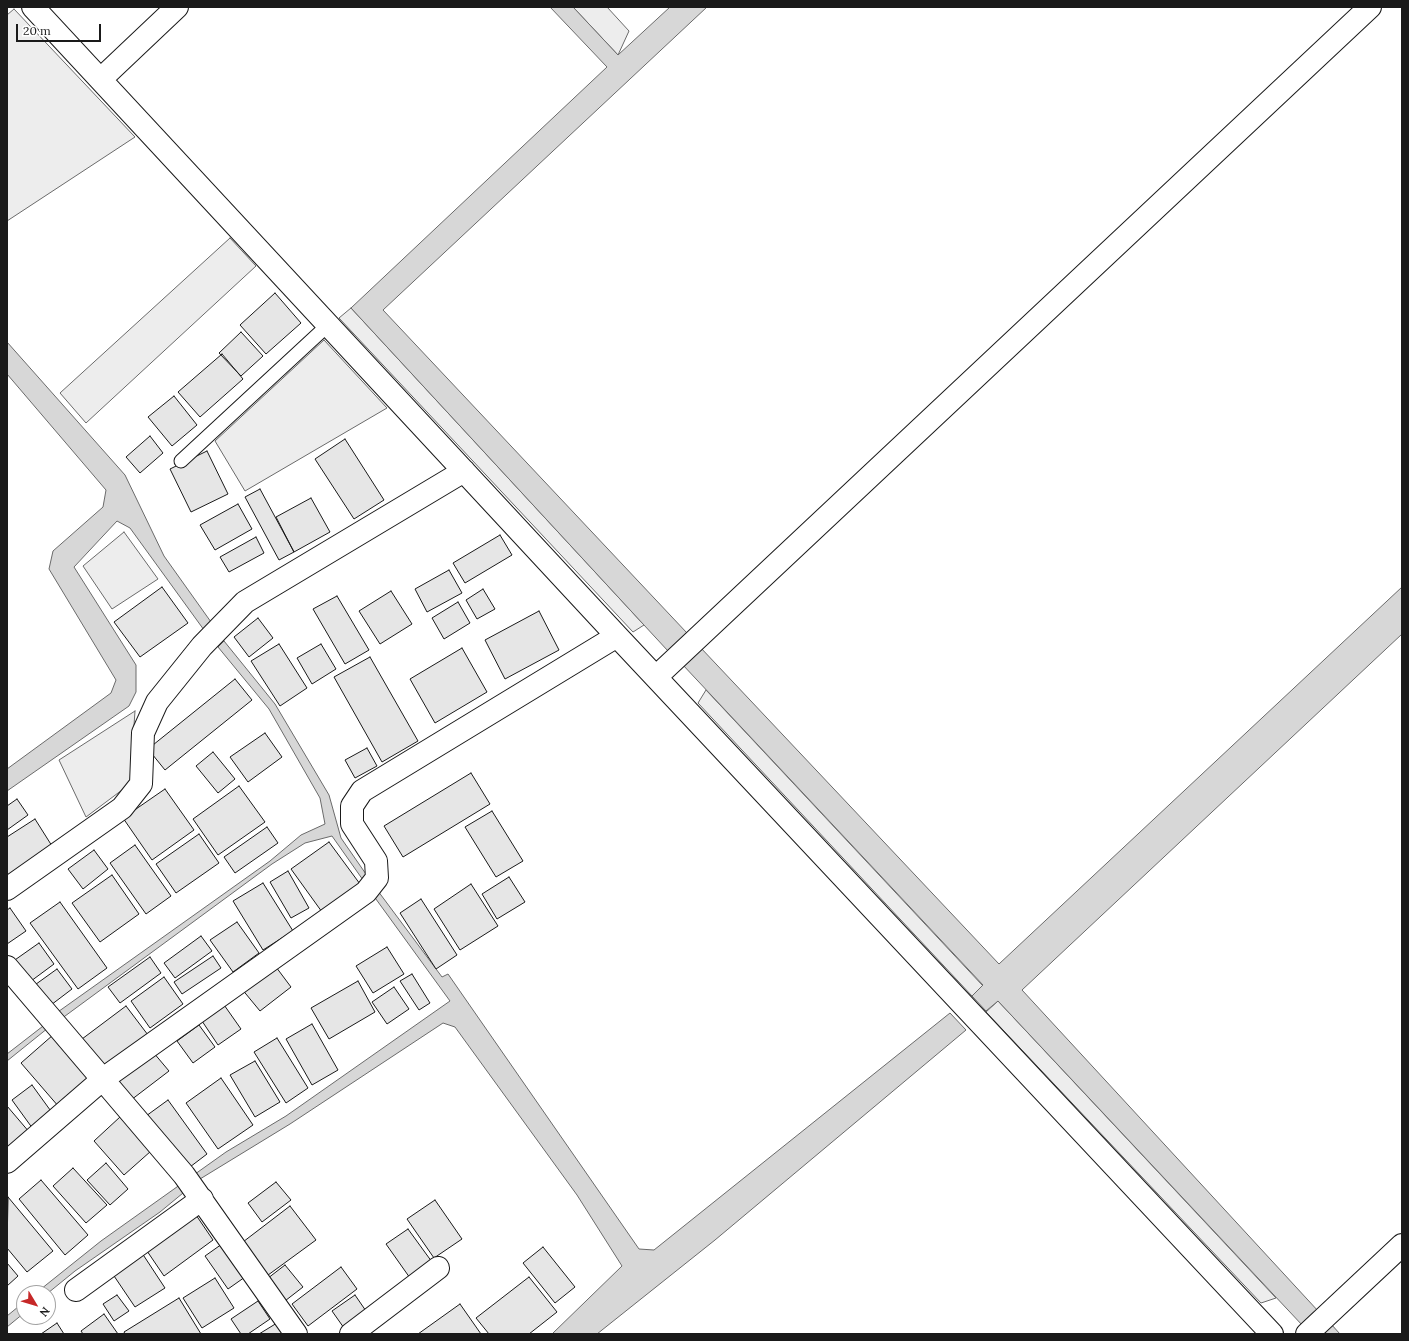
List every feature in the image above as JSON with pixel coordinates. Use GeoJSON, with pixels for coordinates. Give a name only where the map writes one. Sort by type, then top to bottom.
{"type":"FeatureCollection","features":[{"type":"Feature","properties":{"kind":"street"},"geometry":{"type":"LineString","coordinates":[[33,7],[617,636],[1272,1334]]}},
{"type":"Feature","properties":{"kind":"street"},"geometry":{"type":"LineString","coordinates":[[101,79],[177,7]]}},
{"type":"Feature","properties":{"kind":"street"},"geometry":{"type":"LineString","coordinates":[[656,677],[1370,7]]}},
{"type":"Feature","properties":{"kind":"street"},"geometry":{"type":"LineString","coordinates":[[7,889],[122,808],[141,784],[143,733],[157,702],[202,646],[245,602],[464,471]]}},
{"type":"Feature","properties":{"kind":"street"},"geometry":{"type":"LineString","coordinates":[[7,1162],[103,1079],[366,892],[377,878],[376,862],[352,824],[352,806],[362,791],[617,636]]}},
{"type":"Feature","properties":{"kind":"street"},"geometry":{"type":"LineString","coordinates":[[7,967],[103,1079],[193,1188],[296,1334]]}},
{"type":"Feature","properties":{"kind":"street"},"geometry":{"type":"LineString","coordinates":[[76,1290],[193,1188]]}},
{"type":"Feature","properties":{"kind":"street"},"geometry":{"type":"LineString","coordinates":[[1313,1328],[1402,1245]]}},
{"type":"Feature","properties":{"kind":"street"},"geometry":{"type":"LineString","coordinates":[[351,1334],[438,1268]]}},
{"type":"Feature","properties":{"kind":"lane"},"geometry":{"type":"LineString","coordinates":[[181,461],[328,325]]}},
{"type":"Feature","properties":{"kind":"shaded area"},"geometry":{"type":"Polygon","coordinates":[[[550,7],[573,7],[618,55],[670,7],[707,7],[383,310],[687,633],[668,651],[351,308],[607,67],[550,7]]]}},
{"type":"Feature","properties":{"kind":"shaded area"},"geometry":{"type":"Polygon","coordinates":[[[573,7],[607,7],[629,31],[618,55],[573,7]]]}},
{"type":"Feature","properties":{"kind":"shaded area"},"geometry":{"type":"Polygon","coordinates":[[[14,9],[135,137],[7,221],[7,15],[14,9]]]}},
{"type":"Feature","properties":{"kind":"shaded area"},"geometry":{"type":"Polygon","coordinates":[[[230,238],[256,266],[86,423],[60,393],[230,238]]]}},
{"type":"Feature","properties":{"kind":"shaded area"},"geometry":{"type":"Polygon","coordinates":[[[351,308],[644,625],[633,632],[339,318],[351,308]]]}},
{"type":"Feature","properties":{"kind":"shaded area"},"geometry":{"type":"Polygon","coordinates":[[[324,340],[387,408],[245,491],[215,441],[324,340]]]}},
{"type":"Feature","properties":{"kind":"shaded area"},"geometry":{"type":"Polygon","coordinates":[[[7,342],[125,475],[164,556],[211,622],[204,630],[130,528],[117,521],[74,567],[136,665],[136,692],[129,706],[7,791],[7,769],[111,693],[116,680],[49,569],[53,551],[103,507],[106,490],[7,374],[7,342]]]}},
{"type":"Feature","properties":{"kind":"shaded area"},"geometry":{"type":"Polygon","coordinates":[[[124,532],[158,579],[112,609],[83,566],[124,532]]]}},
{"type":"Feature","properties":{"kind":"shaded area"},"geometry":{"type":"Polygon","coordinates":[[[1402,587],[1402,634],[1022,990],[1319,1312],[1303,1326],[998,1001],[986,1011],[972,996],[983,985],[682,664],[700,647],[999,964],[1402,587]]]}},
{"type":"Feature","properties":{"kind":"shaded area"},"geometry":{"type":"Polygon","coordinates":[[[224,641],[275,704],[329,795],[341,838],[368,877],[363,880],[332,836],[305,843],[272,864],[61,1019],[55,1014],[270,861],[301,835],[325,824],[320,798],[269,709],[218,647],[224,641]]]}},
{"type":"Feature","properties":{"kind":"shaded area"},"geometry":{"type":"Polygon","coordinates":[[[706,690],[983,986],[972,996],[698,703],[706,690]]]}},
{"type":"Feature","properties":{"kind":"shaded area"},"geometry":{"type":"Polygon","coordinates":[[[135,711],[130,784],[86,817],[59,760],[135,711]]]}},
{"type":"Feature","properties":{"kind":"shaded area"},"geometry":{"type":"Polygon","coordinates":[[[378,891],[442,977],[448,974],[639,1249],[654,1250],[950,1013],[966,1030],[715,1240],[597,1334],[552,1334],[622,1266],[577,1195],[455,1027],[443,1023],[290,1124],[200,1179],[160,1212],[75,1271],[56,1286],[56,1285],[46,1285],[101,1241],[226,1152],[286,1116],[450,1001],[373,895],[378,891]]]}},
{"type":"Feature","properties":{"kind":"shaded area"},"geometry":{"type":"Polygon","coordinates":[[[998,1001],[1276,1298],[1261,1303],[986,1012],[998,1001]]]}},
{"type":"Feature","properties":{"kind":"shaded area"},"geometry":{"type":"Polygon","coordinates":[[[47,1023],[48,1028],[7,1061],[7,1054],[47,1023]]]}},
{"type":"Feature","properties":{"kind":"shaded area"},"geometry":{"type":"Polygon","coordinates":[[[16,1309],[16,1320],[7,1327],[7,1316],[16,1309]]]}},
{"type":"Feature","properties":{"kind":"shaded area"},"geometry":{"type":"Polygon","coordinates":[[[1331,1324],[1340,1334],[1321,1334],[1331,1324]]]}},
{"type":"Feature","properties":{"kind":"building"},"geometry":{"type":"Polygon","coordinates":[[[275,293],[301,323],[266,354],[240,325],[275,293]]]}},
{"type":"Feature","properties":{"kind":"building"},"geometry":{"type":"Polygon","coordinates":[[[241,332],[263,356],[241,376],[219,353],[241,332]]]}},
{"type":"Feature","properties":{"kind":"building"},"geometry":{"type":"Polygon","coordinates":[[[222,354],[243,379],[200,417],[178,392],[222,354]]]}},
{"type":"Feature","properties":{"kind":"building"},"geometry":{"type":"Polygon","coordinates":[[[174,396],[197,425],[172,446],[148,417],[174,396]]]}},
{"type":"Feature","properties":{"kind":"building"},"geometry":{"type":"Polygon","coordinates":[[[150,436],[163,453],[140,473],[126,457],[150,436]]]}},
{"type":"Feature","properties":{"kind":"building"},"geometry":{"type":"Polygon","coordinates":[[[345,439],[384,500],[354,519],[315,459],[345,439]]]}},
{"type":"Feature","properties":{"kind":"building"},"geometry":{"type":"Polygon","coordinates":[[[207,451],[228,494],[191,512],[170,469],[207,451]]]}},
{"type":"Feature","properties":{"kind":"building"},"geometry":{"type":"Polygon","coordinates":[[[260,489],[294,552],[279,560],[245,497],[260,489]]]}},
{"type":"Feature","properties":{"kind":"building"},"geometry":{"type":"Polygon","coordinates":[[[311,498],[330,532],[294,552],[276,517],[311,498]]]}},
{"type":"Feature","properties":{"kind":"building"},"geometry":{"type":"Polygon","coordinates":[[[238,504],[252,529],[215,550],[200,525],[238,504]]]}},
{"type":"Feature","properties":{"kind":"building"},"geometry":{"type":"Polygon","coordinates":[[[500,535],[512,555],[465,583],[453,563],[500,535]]]}},
{"type":"Feature","properties":{"kind":"building"},"geometry":{"type":"Polygon","coordinates":[[[256,537],[264,553],[229,572],[220,557],[256,537]]]}},
{"type":"Feature","properties":{"kind":"building"},"geometry":{"type":"Polygon","coordinates":[[[449,570],[462,593],[427,612],[415,589],[449,570]]]}},
{"type":"Feature","properties":{"kind":"building"},"geometry":{"type":"Polygon","coordinates":[[[162,587],[188,623],[140,657],[114,622],[162,587]]]}},
{"type":"Feature","properties":{"kind":"building"},"geometry":{"type":"Polygon","coordinates":[[[483,589],[495,609],[477,619],[466,600],[483,589]]]}},
{"type":"Feature","properties":{"kind":"building"},"geometry":{"type":"Polygon","coordinates":[[[391,591],[412,624],[380,644],[359,611],[391,591]]]}},
{"type":"Feature","properties":{"kind":"building"},"geometry":{"type":"Polygon","coordinates":[[[337,596],[369,650],[345,664],[313,609],[337,596]]]}},
{"type":"Feature","properties":{"kind":"building"},"geometry":{"type":"Polygon","coordinates":[[[458,602],[470,623],[444,639],[432,618],[458,602]]]}},
{"type":"Feature","properties":{"kind":"building"},"geometry":{"type":"Polygon","coordinates":[[[539,611],[559,650],[505,679],[485,640],[539,611]]]}},
{"type":"Feature","properties":{"kind":"building"},"geometry":{"type":"Polygon","coordinates":[[[258,618],[273,638],[249,657],[234,637],[258,618]]]}},
{"type":"Feature","properties":{"kind":"building"},"geometry":{"type":"Polygon","coordinates":[[[279,644],[307,688],[280,706],[251,661],[279,644]]]}},
{"type":"Feature","properties":{"kind":"building"},"geometry":{"type":"Polygon","coordinates":[[[321,644],[336,669],[312,684],[297,658],[321,644]]]}},
{"type":"Feature","properties":{"kind":"building"},"geometry":{"type":"Polygon","coordinates":[[[462,648],[487,692],[435,723],[410,679],[462,648]]]}},
{"type":"Feature","properties":{"kind":"building"},"geometry":{"type":"Polygon","coordinates":[[[370,657],[418,741],[382,762],[334,677],[370,657]]]}},
{"type":"Feature","properties":{"kind":"building"},"geometry":{"type":"Polygon","coordinates":[[[235,679],[252,700],[165,770],[148,749],[235,679]]]}},
{"type":"Feature","properties":{"kind":"building"},"geometry":{"type":"Polygon","coordinates":[[[265,733],[282,757],[248,782],[230,757],[265,733]]]}},
{"type":"Feature","properties":{"kind":"building"},"geometry":{"type":"Polygon","coordinates":[[[367,748],[377,766],[355,778],[345,760],[367,748]]]}},
{"type":"Feature","properties":{"kind":"building"},"geometry":{"type":"Polygon","coordinates":[[[213,752],[235,779],[218,793],[196,766],[213,752]]]}},
{"type":"Feature","properties":{"kind":"building"},"geometry":{"type":"Polygon","coordinates":[[[471,773],[490,804],[403,857],[384,826],[471,773]]]}},
{"type":"Feature","properties":{"kind":"building"},"geometry":{"type":"Polygon","coordinates":[[[239,786],[265,822],[218,855],[193,819],[239,786]]]}},
{"type":"Feature","properties":{"kind":"building"},"geometry":{"type":"Polygon","coordinates":[[[165,789],[194,830],[152,860],[123,818],[165,789]]]}},
{"type":"Feature","properties":{"kind":"building"},"geometry":{"type":"Polygon","coordinates":[[[17,799],[28,815],[7,830],[7,806],[17,799]]]}},
{"type":"Feature","properties":{"kind":"building"},"geometry":{"type":"Polygon","coordinates":[[[492,811],[523,861],[496,877],[465,827],[492,811]]]}},
{"type":"Feature","properties":{"kind":"building"},"geometry":{"type":"Polygon","coordinates":[[[35,819],[52,846],[7,876],[7,837],[35,819]]]}},
{"type":"Feature","properties":{"kind":"building"},"geometry":{"type":"Polygon","coordinates":[[[267,827],[278,843],[235,873],[224,857],[267,827]]]}},
{"type":"Feature","properties":{"kind":"building"},"geometry":{"type":"Polygon","coordinates":[[[199,834],[219,863],[176,893],[156,864],[199,834]]]}},
{"type":"Feature","properties":{"kind":"building"},"geometry":{"type":"Polygon","coordinates":[[[329,842],[360,884],[322,912],[291,869],[329,842]]]}},
{"type":"Feature","properties":{"kind":"building"},"geometry":{"type":"Polygon","coordinates":[[[135,845],[171,896],[146,914],[110,863],[135,845]]]}},
{"type":"Feature","properties":{"kind":"building"},"geometry":{"type":"Polygon","coordinates":[[[94,850],[108,869],[83,889],[68,869],[94,850]]]}},
{"type":"Feature","properties":{"kind":"building"},"geometry":{"type":"Polygon","coordinates":[[[288,871],[309,908],[291,918],[270,882],[288,871]]]}},
{"type":"Feature","properties":{"kind":"building"},"geometry":{"type":"Polygon","coordinates":[[[112,875],[139,914],[100,942],[72,903],[112,875]]]}},
{"type":"Feature","properties":{"kind":"building"},"geometry":{"type":"Polygon","coordinates":[[[509,877],[525,902],[497,919],[482,894],[509,877]]]}},
{"type":"Feature","properties":{"kind":"building"},"geometry":{"type":"Polygon","coordinates":[[[263,883],[293,931],[263,950],[233,901],[263,883]]]}},
{"type":"Feature","properties":{"kind":"building"},"geometry":{"type":"Polygon","coordinates":[[[471,884],[498,926],[460,950],[434,909],[471,884]]]}},
{"type":"Feature","properties":{"kind":"building"},"geometry":{"type":"Polygon","coordinates":[[[421,899],[457,955],[436,969],[400,913],[421,899]]]}},
{"type":"Feature","properties":{"kind":"building"},"geometry":{"type":"Polygon","coordinates":[[[60,902],[107,968],[78,989],[30,923],[60,902]]]}},
{"type":"Feature","properties":{"kind":"building"},"geometry":{"type":"Polygon","coordinates":[[[10,908],[26,931],[7,944],[7,910],[10,908]]]}},
{"type":"Feature","properties":{"kind":"building"},"geometry":{"type":"Polygon","coordinates":[[[237,922],[259,953],[233,972],[210,940],[237,922]]]}},
{"type":"Feature","properties":{"kind":"building"},"geometry":{"type":"Polygon","coordinates":[[[201,936],[212,951],[175,978],[164,963],[201,936]]]}},
{"type":"Feature","properties":{"kind":"building"},"geometry":{"type":"Polygon","coordinates":[[[39,943],[54,964],[27,984],[12,962],[39,943]]]}},
{"type":"Feature","properties":{"kind":"building"},"geometry":{"type":"Polygon","coordinates":[[[387,947],[404,974],[373,993],[356,966],[387,947]]]}},
{"type":"Feature","properties":{"kind":"building"},"geometry":{"type":"Polygon","coordinates":[[[213,956],[221,968],[182,994],[174,982],[213,956]]]}},
{"type":"Feature","properties":{"kind":"building"},"geometry":{"type":"Polygon","coordinates":[[[150,957],[161,973],[120,1003],[108,987],[150,957]]]}},
{"type":"Feature","properties":{"kind":"building"},"geometry":{"type":"Polygon","coordinates":[[[273,963],[291,987],[260,1011],[241,988],[273,963]]]}},
{"type":"Feature","properties":{"kind":"building"},"geometry":{"type":"Polygon","coordinates":[[[57,969],[72,989],[47,1008],[32,987],[57,969]]]}},
{"type":"Feature","properties":{"kind":"building"},"geometry":{"type":"Polygon","coordinates":[[[412,974],[430,1003],[419,1010],[400,981],[412,974]]]}},
{"type":"Feature","properties":{"kind":"building"},"geometry":{"type":"Polygon","coordinates":[[[164,977],[183,1004],[150,1028],[131,1001],[164,977]]]}},
{"type":"Feature","properties":{"kind":"building"},"geometry":{"type":"Polygon","coordinates":[[[358,981],[375,1012],[329,1039],[311,1008],[358,981]]]}},
{"type":"Feature","properties":{"kind":"building"},"geometry":{"type":"Polygon","coordinates":[[[394,987],[409,1009],[387,1024],[372,1002],[394,987]]]}},
{"type":"Feature","properties":{"kind":"building"},"geometry":{"type":"Polygon","coordinates":[[[222,1002],[241,1029],[218,1045],[200,1018],[222,1002]]]}},
{"type":"Feature","properties":{"kind":"building"},"geometry":{"type":"Polygon","coordinates":[[[126,1006],[148,1035],[105,1069],[82,1039],[126,1006]]]}},
{"type":"Feature","properties":{"kind":"building"},"geometry":{"type":"Polygon","coordinates":[[[312,1024],[338,1070],[312,1085],[286,1039],[312,1024]]]}},
{"type":"Feature","properties":{"kind":"building"},"geometry":{"type":"Polygon","coordinates":[[[199,1025],[215,1047],[193,1063],[177,1041],[199,1025]]]}},
{"type":"Feature","properties":{"kind":"building"},"geometry":{"type":"Polygon","coordinates":[[[53,1035],[91,1079],[59,1107],[21,1063],[53,1035]]]}},
{"type":"Feature","properties":{"kind":"building"},"geometry":{"type":"Polygon","coordinates":[[[277,1038],[308,1088],[286,1103],[254,1052],[277,1038]]]}},
{"type":"Feature","properties":{"kind":"building"},"geometry":{"type":"Polygon","coordinates":[[[153,1052],[169,1071],[131,1100],[116,1081],[153,1052]]]}},
{"type":"Feature","properties":{"kind":"building"},"geometry":{"type":"Polygon","coordinates":[[[255,1061],[280,1102],[255,1117],[230,1075],[255,1061]]]}},
{"type":"Feature","properties":{"kind":"building"},"geometry":{"type":"Polygon","coordinates":[[[221,1078],[253,1125],[218,1149],[186,1103],[221,1078]]]}},
{"type":"Feature","properties":{"kind":"building"},"geometry":{"type":"Polygon","coordinates":[[[32,1085],[53,1114],[33,1129],[12,1100],[32,1085]]]}},
{"type":"Feature","properties":{"kind":"building"},"geometry":{"type":"Polygon","coordinates":[[[168,1100],[207,1154],[186,1170],[146,1116],[168,1100]]]}},
{"type":"Feature","properties":{"kind":"building"},"geometry":{"type":"Polygon","coordinates":[[[7,1106],[30,1133],[7,1153],[7,1106]]]}},
{"type":"Feature","properties":{"kind":"building"},"geometry":{"type":"Polygon","coordinates":[[[120,1117],[151,1151],[124,1175],[94,1141],[120,1117]]]}},
{"type":"Feature","properties":{"kind":"building"},"geometry":{"type":"Polygon","coordinates":[[[106,1163],[128,1189],[110,1205],[87,1180],[106,1163]]]}},
{"type":"Feature","properties":{"kind":"building"},"geometry":{"type":"Polygon","coordinates":[[[73,1168],[107,1205],[86,1223],[53,1186],[73,1168]]]}},
{"type":"Feature","properties":{"kind":"building"},"geometry":{"type":"Polygon","coordinates":[[[41,1180],[88,1235],[65,1255],[19,1199],[41,1180]]]}},
{"type":"Feature","properties":{"kind":"building"},"geometry":{"type":"Polygon","coordinates":[[[276,1182],[291,1200],[262,1222],[248,1203],[276,1182]]]}},
{"type":"Feature","properties":{"kind":"building"},"geometry":{"type":"Polygon","coordinates":[[[8,1197],[53,1251],[27,1272],[7,1248],[8,1197]]]}},
{"type":"Feature","properties":{"kind":"building"},"geometry":{"type":"Polygon","coordinates":[[[435,1200],[462,1239],[434,1258],[407,1219],[435,1200]]]}},
{"type":"Feature","properties":{"kind":"building"},"geometry":{"type":"Polygon","coordinates":[[[290,1206],[316,1240],[264,1278],[239,1245],[290,1206]]]}},
{"type":"Feature","properties":{"kind":"building"},"geometry":{"type":"Polygon","coordinates":[[[196,1215],[213,1240],[164,1276],[147,1251],[196,1215]]]}},
{"type":"Feature","properties":{"kind":"building"},"geometry":{"type":"Polygon","coordinates":[[[408,1229],[432,1262],[410,1278],[386,1244],[408,1229]]]}},
{"type":"Feature","properties":{"kind":"building"},"geometry":{"type":"Polygon","coordinates":[[[222,1244],[245,1277],[228,1289],[205,1256],[222,1244]]]}},
{"type":"Feature","properties":{"kind":"building"},"geometry":{"type":"Polygon","coordinates":[[[543,1247],[575,1287],[555,1303],[523,1263],[543,1247]]]}},
{"type":"Feature","properties":{"kind":"building"},"geometry":{"type":"Polygon","coordinates":[[[140,1250],[165,1288],[135,1307],[110,1270],[140,1250]]]}},
{"type":"Feature","properties":{"kind":"building"},"geometry":{"type":"Polygon","coordinates":[[[7,1263],[18,1276],[7,1286],[7,1263]]]}},
{"type":"Feature","properties":{"kind":"building"},"geometry":{"type":"Polygon","coordinates":[[[285,1265],[303,1287],[281,1304],[263,1282],[285,1265]]]}},
{"type":"Feature","properties":{"kind":"building"},"geometry":{"type":"Polygon","coordinates":[[[341,1267],[357,1289],[308,1326],[292,1304],[341,1267]]]}},
{"type":"Feature","properties":{"kind":"building"},"geometry":{"type":"Polygon","coordinates":[[[529,1277],[557,1312],[529,1334],[489,1334],[476,1318],[529,1277]]]}},
{"type":"Feature","properties":{"kind":"building"},"geometry":{"type":"Polygon","coordinates":[[[215,1278],[234,1308],[202,1328],[183,1298],[215,1278]]]}},
{"type":"Feature","properties":{"kind":"building"},"geometry":{"type":"Polygon","coordinates":[[[117,1295],[129,1311],[114,1321],[103,1304],[117,1295]]]}},
{"type":"Feature","properties":{"kind":"building"},"geometry":{"type":"Polygon","coordinates":[[[355,1295],[366,1311],[344,1328],[332,1311],[355,1295]]]}},
{"type":"Feature","properties":{"kind":"building"},"geometry":{"type":"Polygon","coordinates":[[[179,1298],[201,1334],[125,1334],[124,1332],[179,1298]]]}},
{"type":"Feature","properties":{"kind":"building"},"geometry":{"type":"Polygon","coordinates":[[[258,1301],[270,1319],[248,1334],[241,1334],[231,1319],[258,1301]]]}},
{"type":"Feature","properties":{"kind":"building"},"geometry":{"type":"Polygon","coordinates":[[[460,1304],[481,1334],[418,1334],[460,1304]]]}},
{"type":"Feature","properties":{"kind":"building"},"geometry":{"type":"Polygon","coordinates":[[[104,1314],[118,1334],[83,1334],[81,1331],[104,1314]]]}},
{"type":"Feature","properties":{"kind":"building"},"geometry":{"type":"Polygon","coordinates":[[[57,1323],[64,1334],[41,1334],[56,1325],[57,1323]]]}},
{"type":"Feature","properties":{"kind":"building"},"geometry":{"type":"Polygon","coordinates":[[[277,1323],[284,1334],[259,1334],[277,1323]]]}}]}
